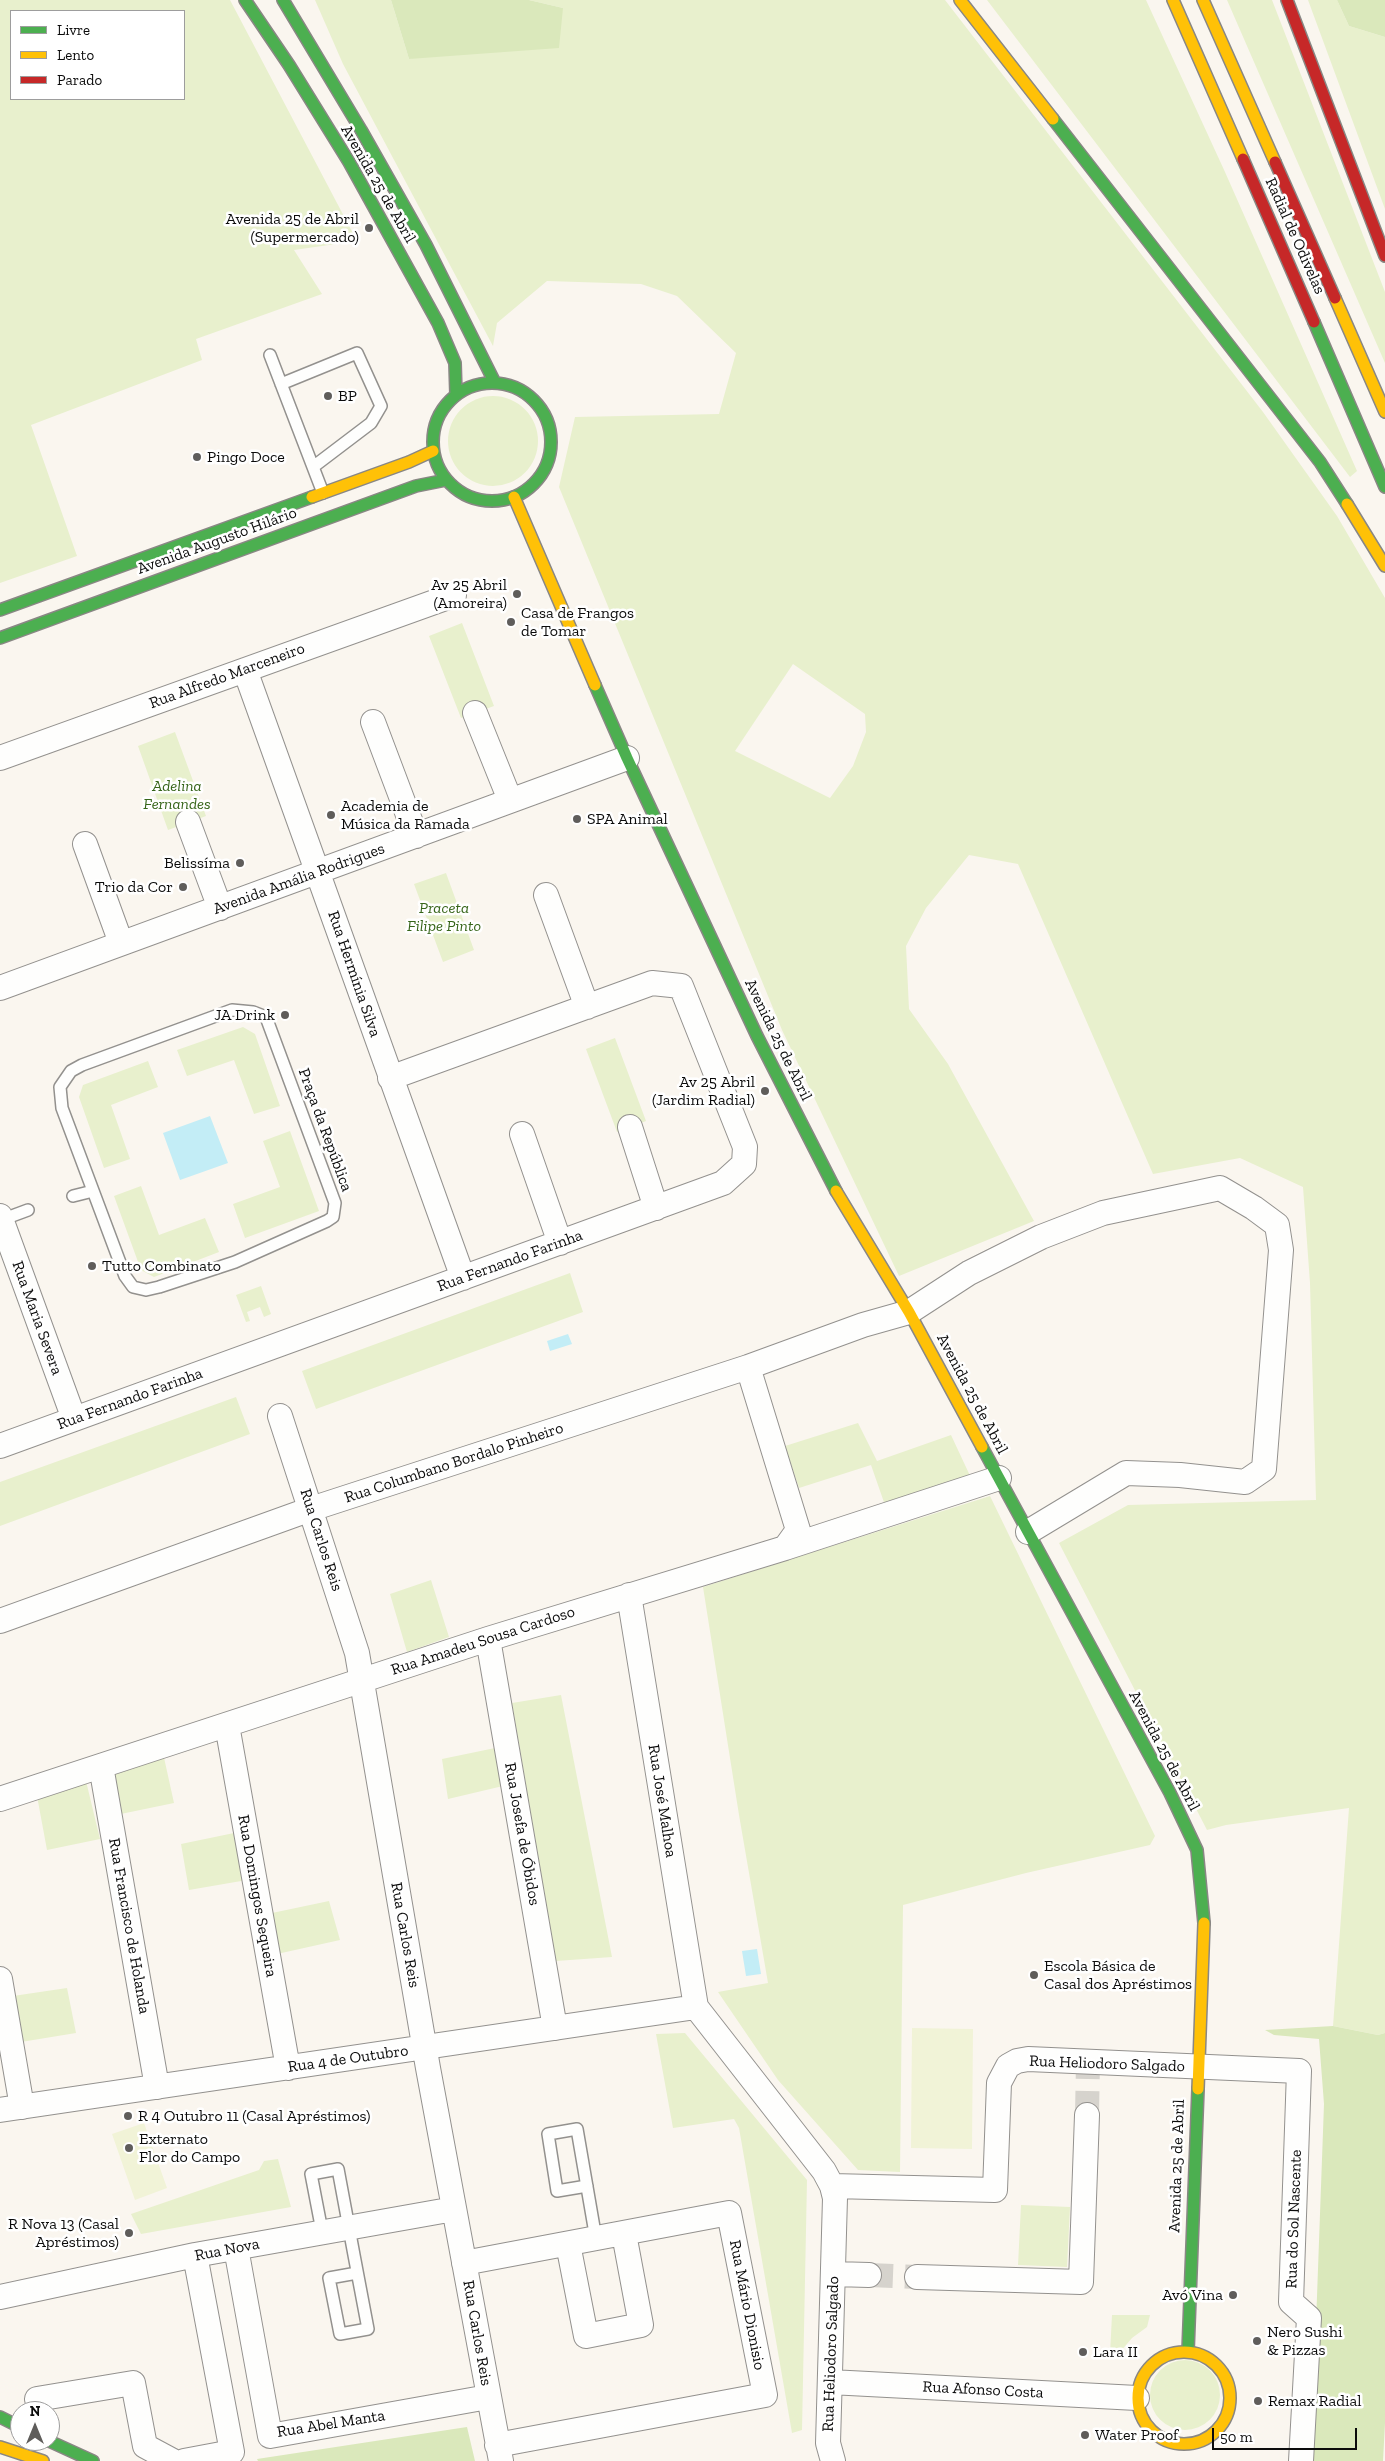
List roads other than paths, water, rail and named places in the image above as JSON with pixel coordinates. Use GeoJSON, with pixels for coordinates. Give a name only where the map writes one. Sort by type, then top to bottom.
{"type":"FeatureCollection","features":[{"type":"Feature","properties":{"kind":"main road","name":"Avenida 25 de Abril"},"geometry":{"type":"LineString","coordinates":[[245,0],[289,65],[349,162],[438,323],[455,363],[456,394]]}},
{"type":"Feature","properties":{"kind":"main road"},"geometry":{"type":"LineString","coordinates":[[960,0],[1320,462],[1356,516],[1385,566]]}},
{"type":"Feature","properties":{"kind":"main road","name":"Radial de Odivelas"},"geometry":{"type":"LineString","coordinates":[[1173,0],[1385,486]]}},
{"type":"Feature","properties":{"kind":"main road","name":"Radial de Odivelas"},"geometry":{"type":"LineString","coordinates":[[1203,0],[1385,412]]}},
{"type":"Feature","properties":{"kind":"main road"},"geometry":{"type":"LineString","coordinates":[[1287,0],[1385,256]]}},
{"type":"Feature","properties":{"kind":"main road","name":"Avenida 25 de Abril"},"geometry":{"type":"LineString","coordinates":[[284,1],[426,244],[495,383]]}},
{"type":"Feature","properties":{"kind":"main road"},"geometry":{"type":"LineString","coordinates":[[495,383],[514,387],[531,398],[544,413],[550,432],[550,452],[544,470],[531,486],[514,496],[496,501],[477,499],[460,492],[446,480],[438,466],[433,451],[433,435],[437,420],[445,406],[456,394],[474,386],[495,383]]}},
{"type":"Feature","properties":{"kind":"main road","name":"Avenida Augusto Hilário"},"geometry":{"type":"LineString","coordinates":[[0,610],[323,493],[433,451]]}},
{"type":"Feature","properties":{"kind":"main road","name":"Avenida Augusto Hilário"},"geometry":{"type":"LineString","coordinates":[[0,638],[416,486],[446,480]]}},
{"type":"Feature","properties":{"kind":"main road","name":"Avenida 25 de Abril"},"geometry":{"type":"LineString","coordinates":[[514,496],[627,758],[757,1036],[825,1172],[909,1312],[1170,1793],[1197,1850],[1204,1912],[1188,2351]]}},
{"type":"Feature","properties":{"kind":"main road"},"geometry":{"type":"LineString","coordinates":[[1188,2351],[1205,2356],[1219,2367],[1228,2382],[1231,2400],[1227,2417],[1216,2432],[1183,2449],[1151,2431],[1140,2416],[1137,2398],[1144,2373],[1152,2363],[1162,2356],[1188,2351]]}},
{"type":"Feature","properties":{"kind":"main road"},"geometry":{"type":"LineString","coordinates":[[60,2446],[93,2461]]}},
{"type":"Feature","properties":{"kind":"main road"},"geometry":{"type":"LineString","coordinates":[[0,2447],[43,2461]]}},
{"type":"Feature","properties":{"kind":"street","name":"Rua Alfredo Marceneiro"},"geometry":{"type":"LineString","coordinates":[[0,758],[454,595]]}},
{"type":"Feature","properties":{"kind":"street","name":"Rua Hermínia Silva"},"geometry":{"type":"LineString","coordinates":[[245,670],[463,1278]]}},
{"type":"Feature","properties":{"kind":"street"},"geometry":{"type":"LineString","coordinates":[[475,713],[510,800]]}},
{"type":"Feature","properties":{"kind":"street"},"geometry":{"type":"LineString","coordinates":[[373,722],[416,836]]}},
{"type":"Feature","properties":{"kind":"street","name":"Avenida Amália Rodrigues"},"geometry":{"type":"LineString","coordinates":[[0,988],[318,873],[627,758]]}},
{"type":"Feature","properties":{"kind":"street"},"geometry":{"type":"LineString","coordinates":[[188,822],[220,908]]}},
{"type":"Feature","properties":{"kind":"street"},"geometry":{"type":"LineString","coordinates":[[85,844],[121,943]]}},
{"type":"Feature","properties":{"kind":"street"},"geometry":{"type":"LineString","coordinates":[[546,895],[587,1007]]}},
{"type":"Feature","properties":{"kind":"street","name":"Rua Fernando Farinha"},"geometry":{"type":"LineString","coordinates":[[0,1446],[724,1183],[744,1164],[745,1147],[681,986],[652,983],[390,1078]]}},
{"type":"Feature","properties":{"kind":"street"},"geometry":{"type":"LineString","coordinates":[[630,1127],[656,1208]]}},
{"type":"Feature","properties":{"kind":"street"},"geometry":{"type":"LineString","coordinates":[[522,1134],[560,1242]]}},
{"type":"Feature","properties":{"kind":"street","name":"Rua Columbano Bordalo Pinheiro"},"geometry":{"type":"LineString","coordinates":[[0,1621],[311,1509],[748,1367],[864,1325],[909,1312],[969,1273],[1041,1237],[1104,1213],[1220,1188],[1254,1208],[1277,1225],[1281,1250],[1264,1469],[1246,1482],[1180,1475],[1126,1473],[1028,1532]]}},
{"type":"Feature","properties":{"kind":"street","name":"Rua Maria Severa"},"geometry":{"type":"LineString","coordinates":[[0,1219],[74,1419]]}},
{"type":"Feature","properties":{"kind":"street"},"geometry":{"type":"LineString","coordinates":[[748,1367],[798,1530],[785,1548]]}},
{"type":"Feature","properties":{"kind":"street","name":"Rua Carlos Reis"},"geometry":{"type":"LineString","coordinates":[[280,1416],[357,1653],[360,1680],[425,2048],[499,2453]]}},
{"type":"Feature","properties":{"kind":"street","name":"Rua Amadeu Sousa Cardoso"},"geometry":{"type":"LineString","coordinates":[[0,1799],[360,1680],[785,1548],[999,1478]]}},
{"type":"Feature","properties":{"kind":"street","name":"Rua José Malhoa"},"geometry":{"type":"LineString","coordinates":[[629,1595],[696,2007]]}},
{"type":"Feature","properties":{"kind":"street","name":"Rua Josefa de Óbidos"},"geometry":{"type":"LineString","coordinates":[[488,1639],[555,2028]]}},
{"type":"Feature","properties":{"kind":"street","name":"Rua Domingos Sequeira"},"geometry":{"type":"LineString","coordinates":[[227,1725],[288,2068]]}},
{"type":"Feature","properties":{"kind":"street","name":"Rua Francisco de Holanda"},"geometry":{"type":"LineString","coordinates":[[101,1766],[157,2087]]}},
{"type":"Feature","properties":{"kind":"street"},"geometry":{"type":"LineString","coordinates":[[0,1979],[11,2109]]}},
{"type":"Feature","properties":{"kind":"street","name":"Rua Heliodoro Salgado"},"geometry":{"type":"LineString","coordinates":[[696,2007],[824,2171],[832,2186],[837,2210],[828,2443],[833,2461]]}},
{"type":"Feature","properties":{"kind":"street","name":"Rua 4 de Outubro"},"geometry":{"type":"LineString","coordinates":[[11,2109],[696,2007]]}},
{"type":"Feature","properties":{"kind":"street","name":"Rua Heliodoro Salgado"},"geometry":{"type":"LineString","coordinates":[[832,2186],[995,2190],[999,2083],[1008,2066],[1017,2061],[1197,2066]]}},
{"type":"Feature","properties":{"kind":"street","name":"Rua do Sol Nascente"},"geometry":{"type":"LineString","coordinates":[[1197,2066],[1299,2071],[1291,2302],[1309,2318],[1300,2461]]}},
{"type":"Feature","properties":{"kind":"street"},"geometry":{"type":"LineString","coordinates":[[917,2276],[1081,2282],[1087,2115]]}},
{"type":"Feature","properties":{"kind":"street","name":"Rua Nova"},"geometry":{"type":"LineString","coordinates":[[0,2297],[195,2255],[348,2226],[454,2209]]}},
{"type":"Feature","properties":{"kind":"street","name":"Rua Mário Dionisio"},"geometry":{"type":"LineString","coordinates":[[464,2263],[730,2213],[765,2395],[499,2453]]}},
{"type":"Feature","properties":{"kind":"street"},"geometry":{"type":"LineString","coordinates":[[568,2244],[586,2336],[642,2325],[624,2234]]}},
{"type":"Feature","properties":{"kind":"street","name":"Rua Abel Manta"},"geometry":{"type":"LineString","coordinates":[[236,2248],[270,2436],[488,2397]]}},
{"type":"Feature","properties":{"kind":"street"},"geometry":{"type":"LineString","coordinates":[[184,2461],[232,2452],[195,2255]]}},
{"type":"Feature","properties":{"kind":"street"},"geometry":{"type":"LineString","coordinates":[[834,2274],[869,2275]]}},
{"type":"Feature","properties":{"kind":"street","name":"Rua Afonso Costa"},"geometry":{"type":"LineString","coordinates":[[830,2382],[1137,2398]]}},
{"type":"Feature","properties":{"kind":"street"},"geometry":{"type":"LineString","coordinates":[[37,2399],[133,2383],[145,2446],[173,2461]]}},
{"type":"Feature","properties":{"kind":"lane"},"geometry":{"type":"LineString","coordinates":[[281,384],[357,353],[381,406],[371,423],[313,467]]}},
{"type":"Feature","properties":{"kind":"lane"},"geometry":{"type":"LineString","coordinates":[[270,355],[323,493]]}},
{"type":"Feature","properties":{"kind":"lane","name":"Praça da República"},"geometry":{"type":"LineString","coordinates":[[232,1010],[253,1012],[266,1018],[335,1203],[333,1217],[235,1262],[146,1290],[134,1287],[125,1276],[93,1191],[62,1108],[60,1087],[71,1071],[232,1010]]}},
{"type":"Feature","properties":{"kind":"lane"},"geometry":{"type":"LineString","coordinates":[[73,1196],[93,1191]]}},
{"type":"Feature","properties":{"kind":"lane"},"geometry":{"type":"LineString","coordinates":[[0,1219],[28,1210]]}},
{"type":"Feature","properties":{"kind":"lane"},"geometry":{"type":"LineString","coordinates":[[587,2186],[557,2191],[548,2134],[577,2129],[587,2186],[596,2239]]}},
{"type":"Feature","properties":{"kind":"lane"},"geometry":{"type":"LineString","coordinates":[[322,2231],[311,2174],[338,2169],[368,2329],[340,2334],[329,2278],[357,2273]]}},
{"type":"Feature","properties":{"kind":"water"},"geometry":{"type":"Polygon","coordinates":[[[210,1116],[228,1163],[180,1180],[163,1133],[210,1116]]]}},
{"type":"Feature","properties":{"kind":"water"},"geometry":{"type":"Polygon","coordinates":[[[568,1334],[572,1344],[550,1351],[547,1341],[568,1334]]]}},
{"type":"Feature","properties":{"kind":"water"},"geometry":{"type":"Polygon","coordinates":[[[757,1949],[761,1974],[746,1976],[742,1951],[757,1949]]]}},
{"type":"Feature","properties":{"kind":"tunnel"},"geometry":{"type":"LineString","coordinates":[[1087,2115],[1088,2062]]}},
{"type":"Feature","properties":{"kind":"tunnel"},"geometry":{"type":"LineString","coordinates":[[869,2275],[917,2277]]}},
{"type":"Feature","properties":{"kind":"place","name":"Avenida 25 de Abril (Supermercado)"},"geometry":{"type":"Point","coordinates":[369,228]}},
{"type":"Feature","properties":{"kind":"place","name":"BP"},"geometry":{"type":"Point","coordinates":[328,396]}},
{"type":"Feature","properties":{"kind":"place","name":"Pingo Doce"},"geometry":{"type":"Point","coordinates":[197,457]}},
{"type":"Feature","properties":{"kind":"place","name":"Av 25 Abril (Amoreira)"},"geometry":{"type":"Point","coordinates":[517,594]}},
{"type":"Feature","properties":{"kind":"place","name":"Casa de Frangos de Tomar"},"geometry":{"type":"Point","coordinates":[511,622]}},
{"type":"Feature","properties":{"kind":"place","name":"Academia de Música da Ramada"},"geometry":{"type":"Point","coordinates":[331,815]}},
{"type":"Feature","properties":{"kind":"place","name":"SPA Animal"},"geometry":{"type":"Point","coordinates":[577,819]}},
{"type":"Feature","properties":{"kind":"place","name":"Belissíma"},"geometry":{"type":"Point","coordinates":[240,863]}},
{"type":"Feature","properties":{"kind":"place","name":"Trio da Cor"},"geometry":{"type":"Point","coordinates":[183,887]}},
{"type":"Feature","properties":{"kind":"place","name":"JA Drink"},"geometry":{"type":"Point","coordinates":[285,1015]}},
{"type":"Feature","properties":{"kind":"place","name":"Av 25 Abril (Jardim Radial)"},"geometry":{"type":"Point","coordinates":[765,1091]}},
{"type":"Feature","properties":{"kind":"place","name":"Tutto Combinato"},"geometry":{"type":"Point","coordinates":[92,1266]}},
{"type":"Feature","properties":{"kind":"place","name":"Escola Básica de Casal dos Apréstimos"},"geometry":{"type":"Point","coordinates":[1034,1975]}},
{"type":"Feature","properties":{"kind":"place","name":"R 4 Outubro 11 (Casal Apréstimos)"},"geometry":{"type":"Point","coordinates":[128,2116]}},
{"type":"Feature","properties":{"kind":"place","name":"Externato Flor do Campo"},"geometry":{"type":"Point","coordinates":[129,2148]}},
{"type":"Feature","properties":{"kind":"place","name":"R Nova 13 (Casal Apréstimos)"},"geometry":{"type":"Point","coordinates":[129,2233]}},
{"type":"Feature","properties":{"kind":"place","name":"Avó Vina"},"geometry":{"type":"Point","coordinates":[1233,2295]}},
{"type":"Feature","properties":{"kind":"place","name":"Nero Sushi & Pizzas"},"geometry":{"type":"Point","coordinates":[1257,2341]}},
{"type":"Feature","properties":{"kind":"place","name":"Lara II"},"geometry":{"type":"Point","coordinates":[1083,2352]}},
{"type":"Feature","properties":{"kind":"place","name":"Remax Radial"},"geometry":{"type":"Point","coordinates":[1258,2401]}},
{"type":"Feature","properties":{"kind":"place","name":"Water Proof"},"geometry":{"type":"Point","coordinates":[1085,2435]}},
{"type":"Feature","properties":{"kind":"park label","name":"Adelina Fernandes"},"geometry":{"type":"Point","coordinates":[177,795]}},
{"type":"Feature","properties":{"kind":"park label","name":"Praceta Filipe Pinto"},"geometry":{"type":"Point","coordinates":[444,917]}}]}
